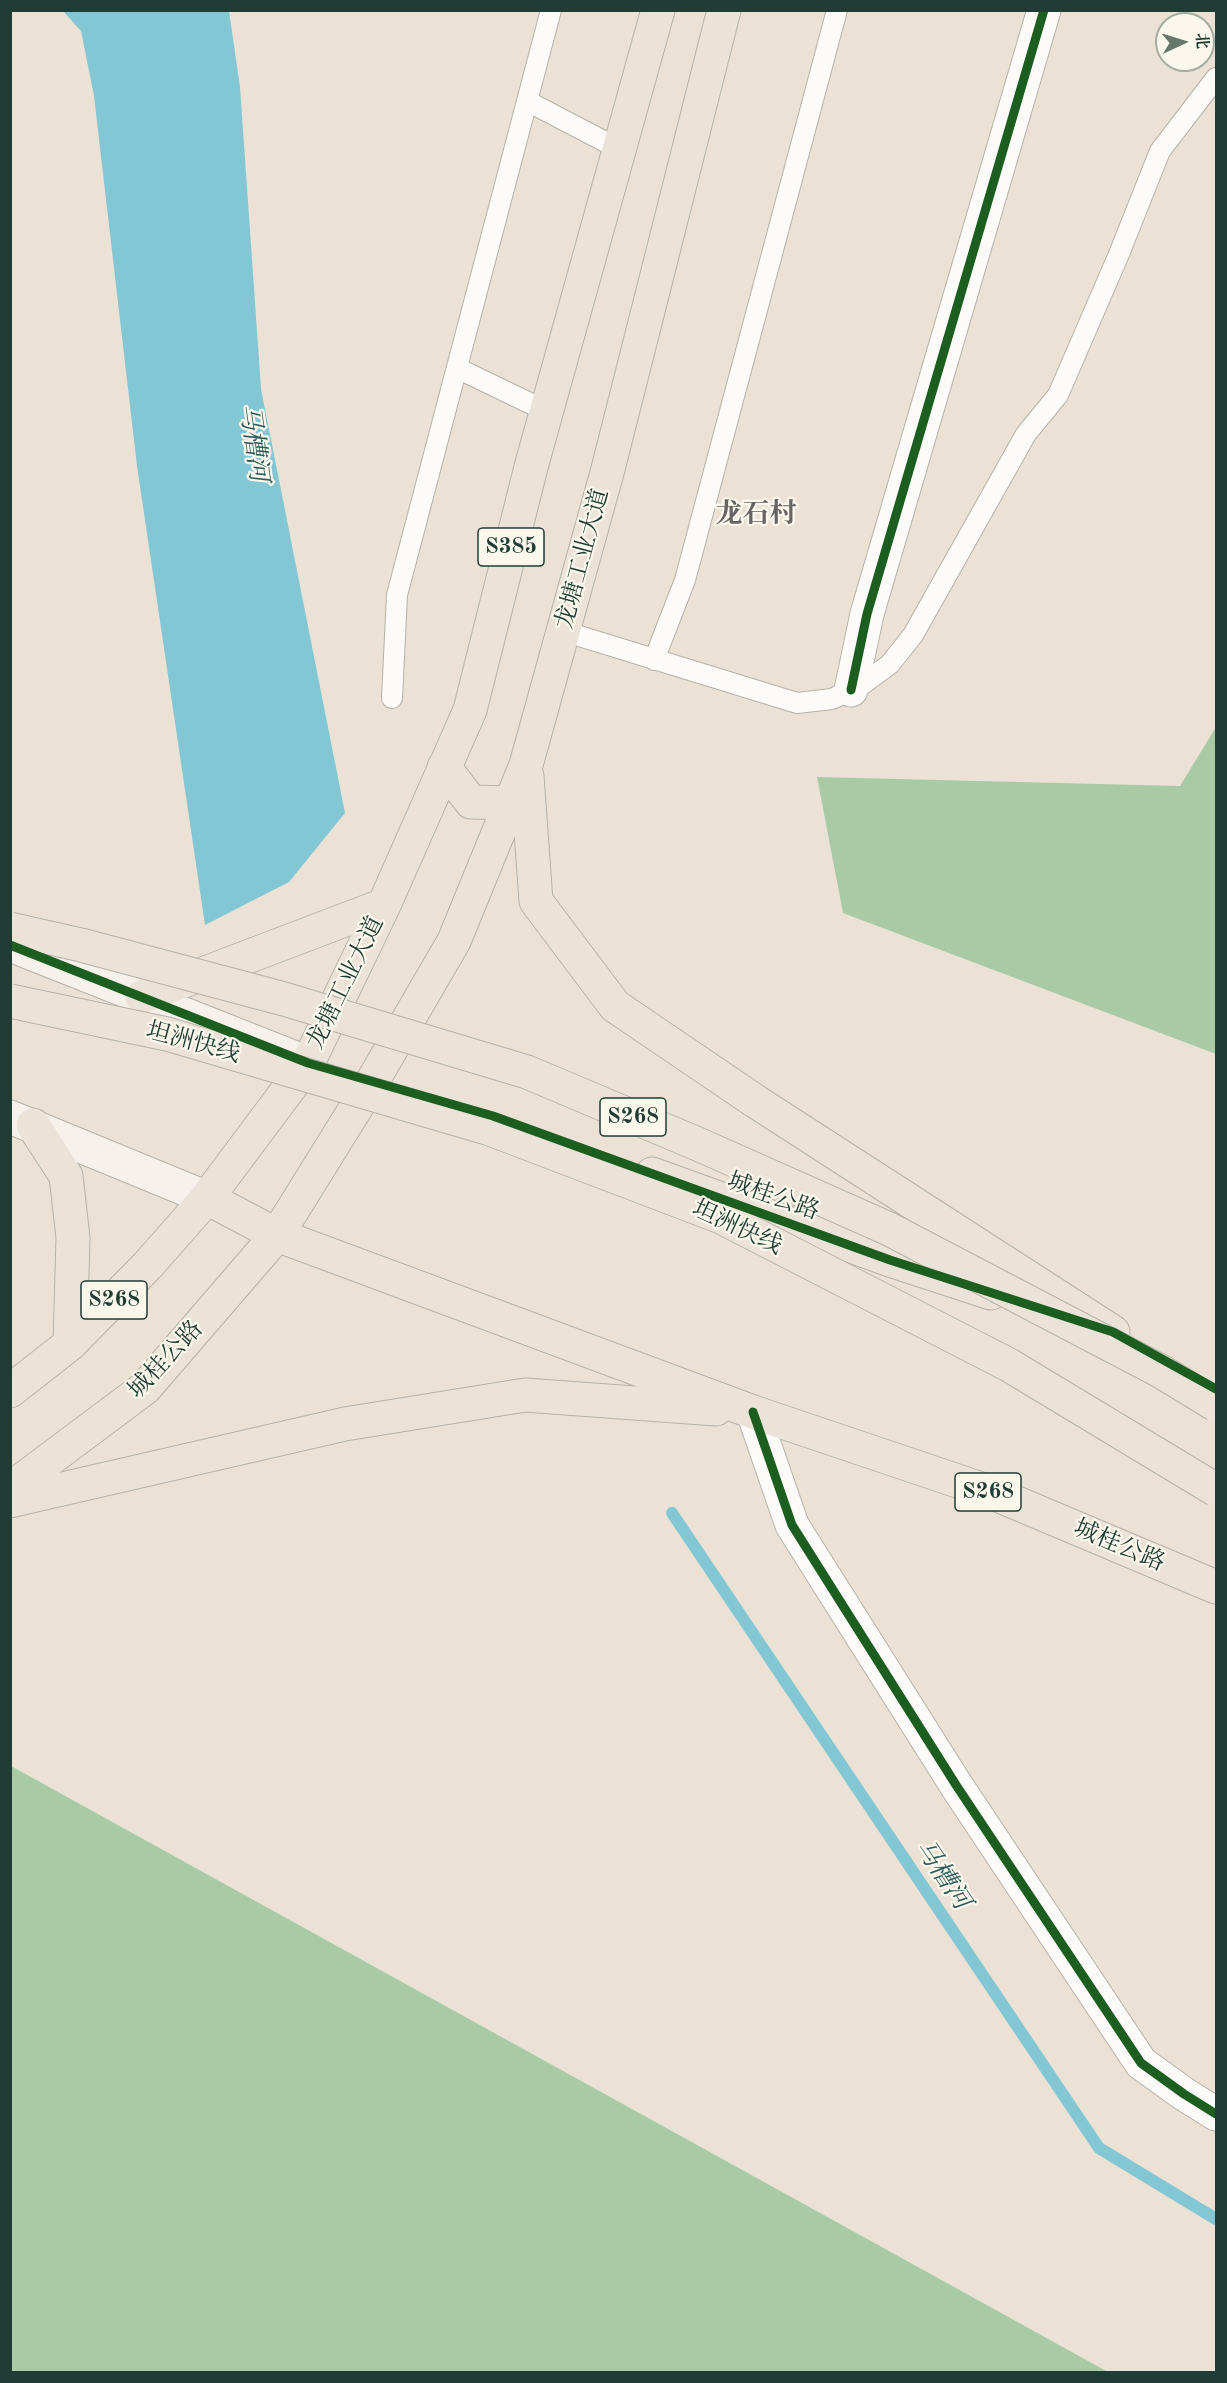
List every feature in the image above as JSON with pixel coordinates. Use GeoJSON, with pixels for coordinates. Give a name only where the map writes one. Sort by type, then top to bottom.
{"type":"FeatureCollection","features":[{"type":"Feature","properties":{"kind":"main road","name":"龙塘工业大道"},"geometry":{"type":"LineString","coordinates":[[308,1063],[384,905],[470,710],[546,411],[658,10]]}},
{"type":"Feature","properties":{"kind":"main road","name":"龙塘工业大道"},"geometry":{"type":"LineString","coordinates":[[372,1082],[454,941],[526,765],[611,457],[724,10]]}},
{"type":"Feature","properties":{"kind":"main road"},"geometry":{"type":"LineString","coordinates":[[526,765],[536,902],[615,1006],[756,1101],[1113,1332]]}},
{"type":"Feature","properties":{"kind":"main road"},"geometry":{"type":"LineString","coordinates":[[444,767],[471,802],[512,803]]}},
{"type":"Feature","properties":{"kind":"main road"},"geometry":{"type":"LineString","coordinates":[[142,997],[384,905]]}},
{"type":"Feature","properties":{"kind":"main road","name":"S268"},"geometry":{"type":"LineString","coordinates":[[10,929],[81,945],[284,999],[527,1072],[700,1145],[889,1229],[1162,1372],[1216,1405]]}},
{"type":"Feature","properties":{"kind":"main road","name":"坦洲快线"},"geometry":{"type":"LineString","coordinates":[[10,1001],[167,1034],[490,1129],[721,1217],[1009,1365],[1216,1490]]}},
{"type":"Feature","properties":{"kind":"main road","name":"城桂公路"},"geometry":{"type":"LineString","coordinates":[[308,1063],[493,1116],[890,1260],[1113,1332],[1216,1389]]}},
{"type":"Feature","properties":{"kind":"main road","name":"S268"},"geometry":{"type":"LineString","coordinates":[[10,1390],[69,1344],[147,1266],[207,1198],[308,1063]]}},
{"type":"Feature","properties":{"kind":"main road","name":"城桂公路"},"geometry":{"type":"LineString","coordinates":[[10,1489],[145,1388],[277,1235],[372,1082]]}},
{"type":"Feature","properties":{"kind":"main road"},"geometry":{"type":"LineString","coordinates":[[22,1121],[66,1176],[73,1238],[69,1344]]}},
{"type":"Feature","properties":{"kind":"main road","name":"城桂公路"},"geometry":{"type":"LineString","coordinates":[[207,1198],[277,1235],[753,1412],[993,1493],[1216,1587]]}},
{"type":"Feature","properties":{"kind":"main road","name":"S268"},"geometry":{"type":"LineString","coordinates":[[10,1502],[345,1424],[525,1395],[753,1412]]}},
{"type":"Feature","properties":{"kind":"street"},"geometry":{"type":"LineString","coordinates":[[851,690],[867,614],[1044,10]]}},
{"type":"Feature","properties":{"kind":"street"},"geometry":{"type":"LineString","coordinates":[[10,945],[308,1063]]}},
{"type":"Feature","properties":{"kind":"street"},"geometry":{"type":"LineString","coordinates":[[22,1121],[207,1198]]}},
{"type":"Feature","properties":{"kind":"street"},"geometry":{"type":"LineString","coordinates":[[753,1412],[792,1525],[956,1785],[1141,2063],[1216,2114]]}},
{"type":"Feature","properties":{"kind":"lane"},"geometry":{"type":"LineString","coordinates":[[392,698],[397,596],[551,10]]}},
{"type":"Feature","properties":{"kind":"lane"},"geometry":{"type":"LineString","coordinates":[[654,660],[685,580],[837,10]]}},
{"type":"Feature","properties":{"kind":"lane"},"geometry":{"type":"LineString","coordinates":[[563,631],[797,703],[832,699],[863,684],[890,664],[913,635],[1026,434],[1058,395],[1119,254],[1160,151],[1216,78]]}},
{"type":"Feature","properties":{"kind":"lane"},"geometry":{"type":"LineString","coordinates":[[527,100],[619,149]]}},
{"type":"Feature","properties":{"kind":"lane"},"geometry":{"type":"LineString","coordinates":[[457,368],[546,411]]}},
{"type":"Feature","properties":{"kind":"green space"},"geometry":{"type":"Polygon","coordinates":[[[1216,727],[1216,1054],[843,913],[817,777],[1180,786],[1216,727]]]}},
{"type":"Feature","properties":{"kind":"green space"},"geometry":{"type":"Polygon","coordinates":[[[11,1766],[1108,2372],[11,2372],[11,1766]]]}},
{"type":"Feature","properties":{"kind":"water"},"geometry":{"type":"Polygon","coordinates":[[[63,11],[229,11],[240,87],[261,389],[345,813],[289,882],[205,925],[137,466],[94,96],[81,31],[63,11]]]}},
{"type":"Feature","properties":{"kind":"waterway","name":"马槽河"},"geometry":{"type":"LineString","coordinates":[[672,1513],[1099,2148],[1216,2219]]}},
{"type":"Feature","properties":{"kind":"cycle path"},"geometry":{"type":"LineString","coordinates":[[851,690],[867,614],[1044,10]]}},
{"type":"Feature","properties":{"kind":"cycle path"},"geometry":{"type":"LineString","coordinates":[[10,945],[308,1063],[493,1116],[890,1260],[1113,1332],[1216,1389]]}},
{"type":"Feature","properties":{"kind":"cycle path"},"geometry":{"type":"LineString","coordinates":[[753,1412],[792,1525],[956,1785],[1141,2063],[1216,2114]]}},
{"type":"Feature","properties":{"kind":"district","name":"龙石村"},"geometry":{"type":"Point","coordinates":[756,515]}}]}
